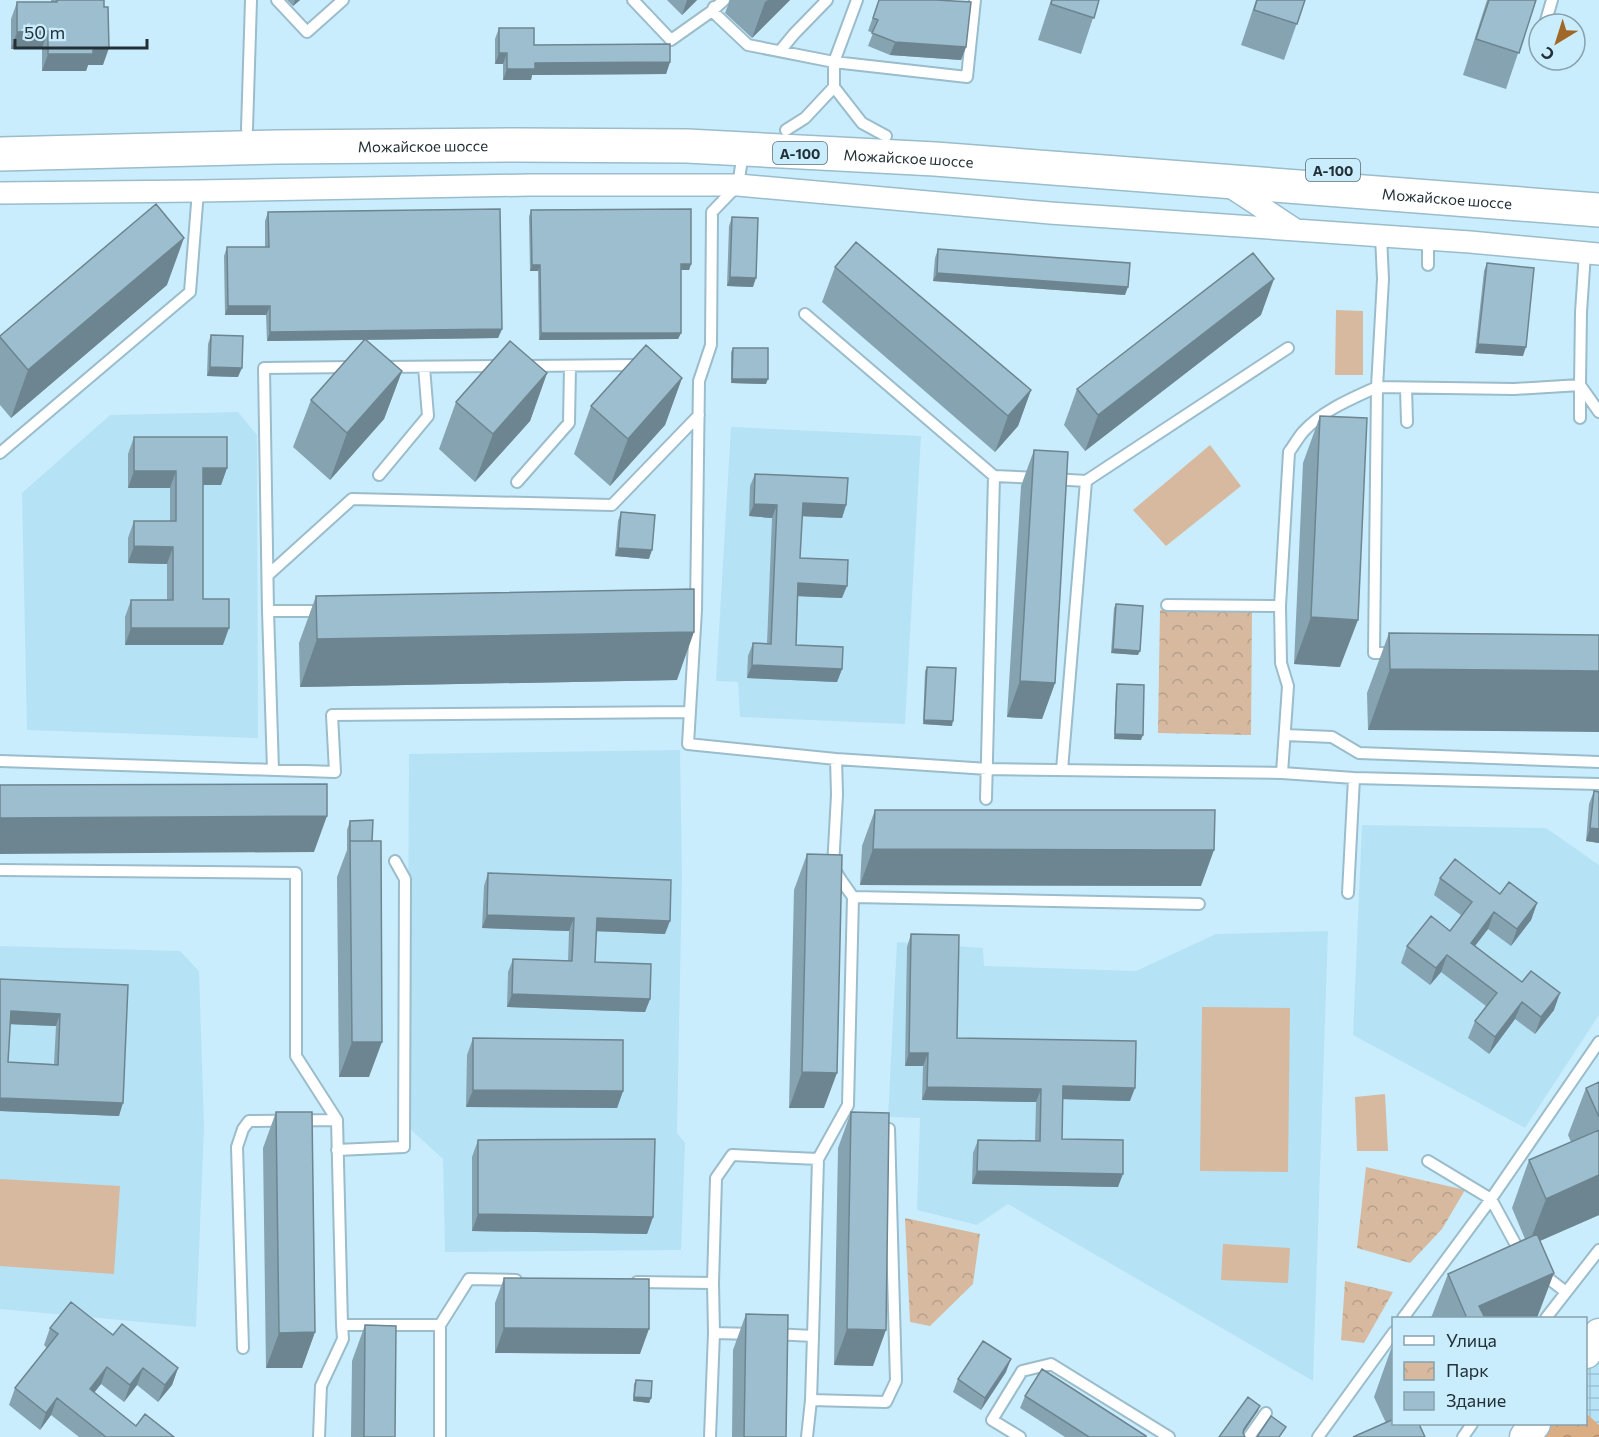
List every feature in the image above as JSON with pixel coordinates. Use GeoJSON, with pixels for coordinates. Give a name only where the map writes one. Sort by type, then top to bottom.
{"type":"FeatureCollection","features":[{"type":"Feature","properties":{"kind":"main road","name":"Можайское шоссе"},"geometry":{"type":"LineString","coordinates":[[0,133],[515,125],[688,126],[1067,148],[1599,190]]}},
{"type":"Feature","properties":{"kind":"main road","name":"Можайское шоссе"},"geometry":{"type":"LineString","coordinates":[[0,154],[515,145],[687,146],[935,159],[1599,210]]}},
{"type":"Feature","properties":{"kind":"main road"},"geometry":{"type":"LineString","coordinates":[[1587,1352],[1599,1334]]}},
{"type":"Feature","properties":{"kind":"main road"},"geometry":{"type":"LineString","coordinates":[[1525,1437],[1534,1425]]}},
{"type":"Feature","properties":{"kind":"street"},"geometry":{"type":"LineString","coordinates":[[1221,181],[1298,231]]}},
{"type":"Feature","properties":{"kind":"street"},"geometry":{"type":"LineString","coordinates":[[0,193],[529,185],[738,185],[1050,213],[1428,239],[1592,254]]}},
{"type":"Feature","properties":{"kind":"lane"},"geometry":{"type":"LineString","coordinates":[[247,129],[251,0]]}},
{"type":"Feature","properties":{"kind":"lane"},"geometry":{"type":"LineString","coordinates":[[277,0],[307,32],[343,0]]}},
{"type":"Feature","properties":{"kind":"lane"},"geometry":{"type":"LineString","coordinates":[[633,0],[671,40],[724,0]]}},
{"type":"Feature","properties":{"kind":"lane"},"geometry":{"type":"LineString","coordinates":[[712,11],[716,0]]}},
{"type":"Feature","properties":{"kind":"lane"},"geometry":{"type":"LineString","coordinates":[[780,51],[827,0]]}},
{"type":"Feature","properties":{"kind":"lane"},"geometry":{"type":"LineString","coordinates":[[857,0],[834,62],[834,87],[862,123],[886,136]]}},
{"type":"Feature","properties":{"kind":"lane"},"geometry":{"type":"LineString","coordinates":[[712,11],[748,45],[834,62],[967,77],[975,0]]}},
{"type":"Feature","properties":{"kind":"lane"},"geometry":{"type":"LineString","coordinates":[[786,130],[805,118],[834,87]]}},
{"type":"Feature","properties":{"kind":"lane"},"geometry":{"type":"LineString","coordinates":[[744,150],[738,185],[712,212],[711,345],[699,381],[696,610],[688,744],[836,759],[988,769],[1282,773],[1354,778],[1599,784]]}},
{"type":"Feature","properties":{"kind":"lane"},"geometry":{"type":"LineString","coordinates":[[0,453],[190,292],[198,191]]}},
{"type":"Feature","properties":{"kind":"lane"},"geometry":{"type":"LineString","coordinates":[[1381,236],[1383,279],[1377,387],[1374,653],[1409,653]]}},
{"type":"Feature","properties":{"kind":"lane"},"geometry":{"type":"LineString","coordinates":[[1428,239],[1428,265]]}},
{"type":"Feature","properties":{"kind":"lane"},"geometry":{"type":"LineString","coordinates":[[1580,418],[1581,312],[1592,254]]}},
{"type":"Feature","properties":{"kind":"lane"},"geometry":{"type":"LineString","coordinates":[[805,314],[994,476],[1086,481],[1288,348]]}},
{"type":"Feature","properties":{"kind":"lane"},"geometry":{"type":"LineString","coordinates":[[273,770],[264,368],[637,365]]}},
{"type":"Feature","properties":{"kind":"lane"},"geometry":{"type":"LineString","coordinates":[[517,482],[569,423],[570,366]]}},
{"type":"Feature","properties":{"kind":"lane"},"geometry":{"type":"LineString","coordinates":[[379,475],[428,416],[424,367]]}},
{"type":"Feature","properties":{"kind":"lane"},"geometry":{"type":"LineString","coordinates":[[1282,773],[1288,686],[1281,663],[1280,606],[1289,452],[1303,432],[1337,405],[1377,387],[1514,389],[1580,386]]}},
{"type":"Feature","properties":{"kind":"lane"},"geometry":{"type":"LineString","coordinates":[[1580,386],[1599,412]]}},
{"type":"Feature","properties":{"kind":"lane"},"geometry":{"type":"LineString","coordinates":[[1406,388],[1407,422]]}},
{"type":"Feature","properties":{"kind":"lane"},"geometry":{"type":"LineString","coordinates":[[268,575],[352,499],[612,505],[699,415]]}},
{"type":"Feature","properties":{"kind":"lane"},"geometry":{"type":"LineString","coordinates":[[986,799],[994,476]]}},
{"type":"Feature","properties":{"kind":"lane"},"geometry":{"type":"LineString","coordinates":[[1062,770],[1086,481]]}},
{"type":"Feature","properties":{"kind":"lane"},"geometry":{"type":"LineString","coordinates":[[1167,605],[1280,606]]}},
{"type":"Feature","properties":{"kind":"lane"},"geometry":{"type":"LineString","coordinates":[[684,610],[696,610]]}},
{"type":"Feature","properties":{"kind":"lane"},"geometry":{"type":"LineString","coordinates":[[268,611],[339,611]]}},
{"type":"Feature","properties":{"kind":"lane"},"geometry":{"type":"LineString","coordinates":[[0,761],[335,772],[332,715],[690,712]]}},
{"type":"Feature","properties":{"kind":"lane"},"geometry":{"type":"LineString","coordinates":[[1285,735],[1332,737],[1359,753],[1599,762]]}},
{"type":"Feature","properties":{"kind":"lane"},"geometry":{"type":"LineString","coordinates":[[807,1437],[811,1400],[819,1159],[848,1105],[853,897],[833,867],[837,795],[836,759]]}},
{"type":"Feature","properties":{"kind":"lane"},"geometry":{"type":"LineString","coordinates":[[1348,893],[1354,778]]}},
{"type":"Feature","properties":{"kind":"lane"},"geometry":{"type":"LineString","coordinates":[[337,1150],[404,1147],[405,879],[395,861]]}},
{"type":"Feature","properties":{"kind":"lane"},"geometry":{"type":"LineString","coordinates":[[0,870],[296,873],[296,1056],[338,1120],[343,1339],[321,1386],[319,1437]]}},
{"type":"Feature","properties":{"kind":"lane"},"geometry":{"type":"LineString","coordinates":[[853,897],[1199,904]]}},
{"type":"Feature","properties":{"kind":"lane"},"geometry":{"type":"LineString","coordinates":[[1404,1317],[1491,1199],[1599,1042]]}},
{"type":"Feature","properties":{"kind":"lane"},"geometry":{"type":"LineString","coordinates":[[243,1347],[237,1147],[243,1129],[249,1121],[338,1120]]}},
{"type":"Feature","properties":{"kind":"lane"},"geometry":{"type":"LineString","coordinates":[[811,1400],[886,1402],[896,1381],[889,1129],[872,1127]]}},
{"type":"Feature","properties":{"kind":"lane"},"geometry":{"type":"LineString","coordinates":[[830,1137],[845,1130]]}},
{"type":"Feature","properties":{"kind":"lane"},"geometry":{"type":"LineString","coordinates":[[710,1437],[716,1178],[732,1155],[819,1159]]}},
{"type":"Feature","properties":{"kind":"lane"},"geometry":{"type":"LineString","coordinates":[[1428,1161],[1491,1199],[1525,1261],[1566,1292]]}},
{"type":"Feature","properties":{"kind":"lane"},"geometry":{"type":"LineString","coordinates":[[1547,1317],[1599,1250]]}},
{"type":"Feature","properties":{"kind":"lane"},"geometry":{"type":"LineString","coordinates":[[440,1437],[440,1325],[470,1279],[528,1280]]}},
{"type":"Feature","properties":{"kind":"lane"},"geometry":{"type":"LineString","coordinates":[[620,1281],[713,1283]]}},
{"type":"Feature","properties":{"kind":"lane"},"geometry":{"type":"LineString","coordinates":[[342,1325],[440,1325]]}},
{"type":"Feature","properties":{"kind":"lane"},"geometry":{"type":"LineString","coordinates":[[714,1333],[813,1336]]}},
{"type":"Feature","properties":{"kind":"lane"},"geometry":{"type":"LineString","coordinates":[[1318,1437],[1392,1335]]}},
{"type":"Feature","properties":{"kind":"lane"},"geometry":{"type":"LineString","coordinates":[[1020,1437],[992,1420],[1022,1371],[1051,1364],[1169,1437]]}},
{"type":"Feature","properties":{"kind":"lane"},"geometry":{"type":"LineString","coordinates":[[1249,1437],[1266,1413]]}},
{"type":"Feature","properties":{"kind":"shaded area"},"geometry":{"type":"Polygon","coordinates":[[[238,412],[257,435],[258,738],[27,730],[22,493],[110,415],[238,412]]]}},
{"type":"Feature","properties":{"kind":"shaded area"},"geometry":{"type":"Polygon","coordinates":[[[731,427],[921,436],[905,724],[740,717],[738,682],[716,681],[731,427]]]}},
{"type":"Feature","properties":{"kind":"shaded area"},"geometry":{"type":"Polygon","coordinates":[[[680,750],[682,877],[677,1133],[685,1143],[681,1250],[445,1252],[443,1159],[407,1126],[409,754],[680,750]]]}},
{"type":"Feature","properties":{"kind":"shaded area"},"geometry":{"type":"Polygon","coordinates":[[[1362,825],[1546,828],[1599,865],[1599,1015],[1525,1128],[1353,1035],[1362,825]]]}},
{"type":"Feature","properties":{"kind":"shaded area"},"geometry":{"type":"Polygon","coordinates":[[[1328,931],[1313,1381],[1008,1204],[977,1225],[917,1210],[920,1118],[888,1117],[897,942],[983,948],[984,966],[1136,971],[1216,934],[1328,931]]]}},
{"type":"Feature","properties":{"kind":"shaded area"},"geometry":{"type":"Polygon","coordinates":[[[0,946],[180,951],[199,971],[204,1126],[196,1327],[0,1309],[0,946]]]}},
{"type":"Feature","properties":{"kind":"shaded area"},"geometry":{"type":"Polygon","coordinates":[[[1599,1352],[1599,1425],[1587,1414],[1587,1370],[1599,1352]]]}},
{"type":"Feature","properties":{"kind":"green space"},"geometry":{"type":"Polygon","coordinates":[[[1336,310],[1363,311],[1363,375],[1335,375],[1336,310]]]}},
{"type":"Feature","properties":{"kind":"green space"},"geometry":{"type":"Polygon","coordinates":[[[1210,445],[1241,486],[1166,546],[1133,510],[1210,445]]]}},
{"type":"Feature","properties":{"kind":"green space"},"geometry":{"type":"Polygon","coordinates":[[[1160,610],[1252,612],[1251,735],[1158,733],[1160,610]]]}},
{"type":"Feature","properties":{"kind":"green space"},"geometry":{"type":"Polygon","coordinates":[[[1202,1007],[1290,1008],[1288,1172],[1200,1171],[1202,1007]]]}},
{"type":"Feature","properties":{"kind":"green space"},"geometry":{"type":"Polygon","coordinates":[[[1385,1094],[1388,1151],[1357,1151],[1355,1097],[1385,1094]]]}},
{"type":"Feature","properties":{"kind":"green space"},"geometry":{"type":"Polygon","coordinates":[[[1366,1167],[1465,1190],[1442,1229],[1410,1263],[1357,1248],[1366,1167]]]}},
{"type":"Feature","properties":{"kind":"green space"},"geometry":{"type":"Polygon","coordinates":[[[0,1179],[120,1186],[114,1274],[0,1266],[0,1179]]]}},
{"type":"Feature","properties":{"kind":"green space"},"geometry":{"type":"Polygon","coordinates":[[[905,1218],[980,1234],[973,1284],[930,1326],[910,1322],[905,1218]]]}},
{"type":"Feature","properties":{"kind":"green space"},"geometry":{"type":"Polygon","coordinates":[[[1223,1244],[1290,1248],[1288,1283],[1221,1280],[1223,1244]]]}},
{"type":"Feature","properties":{"kind":"green space"},"geometry":{"type":"Polygon","coordinates":[[[1345,1281],[1393,1292],[1364,1343],[1341,1340],[1345,1281]]]}},
{"type":"Feature","properties":{"kind":"green space"},"geometry":{"type":"Polygon","coordinates":[[[1587,1414],[1599,1425],[1599,1437],[1540,1437],[1548,1425],[1587,1425],[1587,1414]]]}},
{"type":"Feature","properties":{"kind":"building"},"geometry":{"type":"Polygon","coordinates":[[[57,0],[104,0],[104,7],[108,7],[109,48],[93,48],[93,54],[48,54],[48,31],[17,32],[17,2],[57,2],[57,0]]]}},
{"type":"Feature","properties":{"kind":"building"},"geometry":{"type":"Polygon","coordinates":[[[879,0],[971,2],[966,47],[895,42],[872,33],[878,20],[873,18],[879,0]]]}},
{"type":"Feature","properties":{"kind":"building"},"geometry":{"type":"Polygon","coordinates":[[[1052,0],[1099,0],[1094,18],[1051,4],[1052,0]]]}},
{"type":"Feature","properties":{"kind":"building"},"geometry":{"type":"Polygon","coordinates":[[[1257,0],[1305,0],[1297,24],[1254,10],[1257,0]]]}},
{"type":"Feature","properties":{"kind":"building"},"geometry":{"type":"Polygon","coordinates":[[[1489,0],[1536,0],[1532,12],[1527,12],[1527,28],[1519,53],[1476,39],[1489,0]]]}},
{"type":"Feature","properties":{"kind":"building"},"geometry":{"type":"Polygon","coordinates":[[[499,28],[534,28],[534,45],[670,44],[670,62],[535,63],[535,69],[507,69],[507,53],[499,53],[499,28]]]}},
{"type":"Feature","properties":{"kind":"building"},"geometry":{"type":"Polygon","coordinates":[[[156,204],[184,238],[28,370],[0,336],[156,204]]]}},
{"type":"Feature","properties":{"kind":"building"},"geometry":{"type":"Polygon","coordinates":[[[500,209],[502,329],[270,332],[270,306],[228,306],[227,247],[269,247],[268,212],[500,209]]]}},
{"type":"Feature","properties":{"kind":"building"},"geometry":{"type":"Polygon","coordinates":[[[691,209],[691,264],[681,264],[681,333],[541,333],[540,265],[532,265],[531,210],[691,209]]]}},
{"type":"Feature","properties":{"kind":"building"},"geometry":{"type":"Polygon","coordinates":[[[732,217],[758,218],[756,278],[730,277],[732,217]]]}},
{"type":"Feature","properties":{"kind":"building"},"geometry":{"type":"Polygon","coordinates":[[[856,242],[1031,390],[1008,416],[835,267],[856,242]]]}},
{"type":"Feature","properties":{"kind":"building"},"geometry":{"type":"Polygon","coordinates":[[[938,249],[1130,263],[1128,287],[937,273],[938,249]]]}},
{"type":"Feature","properties":{"kind":"building"},"geometry":{"type":"Polygon","coordinates":[[[1253,253],[1274,279],[1098,415],[1077,389],[1253,253]]]}},
{"type":"Feature","properties":{"kind":"building"},"geometry":{"type":"Polygon","coordinates":[[[1487,263],[1534,268],[1526,347],[1478,344],[1487,263]]]}},
{"type":"Feature","properties":{"kind":"building"},"geometry":{"type":"Polygon","coordinates":[[[211,335],[243,336],[242,368],[210,367],[211,335]]]}},
{"type":"Feature","properties":{"kind":"building"},"geometry":{"type":"Polygon","coordinates":[[[365,339],[402,371],[347,433],[311,400],[365,339]]]}},
{"type":"Feature","properties":{"kind":"building"},"geometry":{"type":"Polygon","coordinates":[[[510,341],[547,373],[493,434],[456,402],[510,341]]]}},
{"type":"Feature","properties":{"kind":"building"},"geometry":{"type":"Polygon","coordinates":[[[646,345],[682,378],[628,439],[591,406],[646,345]]]}},
{"type":"Feature","properties":{"kind":"building"},"geometry":{"type":"Polygon","coordinates":[[[733,348],[768,348],[768,379],[732,379],[733,348]]]}},
{"type":"Feature","properties":{"kind":"building"},"geometry":{"type":"Polygon","coordinates":[[[1320,416],[1367,418],[1358,620],[1311,617],[1320,416]]]}},
{"type":"Feature","properties":{"kind":"building"},"geometry":{"type":"Polygon","coordinates":[[[134,437],[227,437],[227,468],[203,468],[203,599],[229,599],[229,628],[131,628],[131,600],[173,600],[173,547],[134,546],[134,521],[176,521],[176,471],[134,471],[134,437]]]}},
{"type":"Feature","properties":{"kind":"building"},"geometry":{"type":"Polygon","coordinates":[[[1034,450],[1068,452],[1055,683],[1020,681],[1034,450]]]}},
{"type":"Feature","properties":{"kind":"building"},"geometry":{"type":"Polygon","coordinates":[[[755,474],[848,478],[846,505],[803,503],[800,558],[848,560],[847,586],[798,583],[796,645],[843,647],[842,669],[752,665],[753,643],[771,644],[777,505],[754,504],[755,474]]]}},
{"type":"Feature","properties":{"kind":"building"},"geometry":{"type":"Polygon","coordinates":[[[621,512],[655,515],[652,550],[618,548],[621,512]]]}},
{"type":"Feature","properties":{"kind":"building"},"geometry":{"type":"Polygon","coordinates":[[[694,589],[694,632],[317,639],[316,596],[694,589]]]}},
{"type":"Feature","properties":{"kind":"building"},"geometry":{"type":"Polygon","coordinates":[[[1116,604],[1143,606],[1140,651],[1113,649],[1116,604]]]}},
{"type":"Feature","properties":{"kind":"building"},"geometry":{"type":"Polygon","coordinates":[[[1389,633],[1599,635],[1599,671],[1390,669],[1389,633]]]}},
{"type":"Feature","properties":{"kind":"building"},"geometry":{"type":"Polygon","coordinates":[[[927,667],[956,668],[953,721],[924,720],[927,667]]]}},
{"type":"Feature","properties":{"kind":"building"},"geometry":{"type":"Polygon","coordinates":[[[1117,684],[1144,685],[1143,735],[1115,734],[1117,684]]]}},
{"type":"Feature","properties":{"kind":"building"},"geometry":{"type":"Polygon","coordinates":[[[327,784],[327,816],[0,818],[0,785],[327,784]]]}},
{"type":"Feature","properties":{"kind":"building"},"geometry":{"type":"Polygon","coordinates":[[[1594,791],[1599,792],[1599,829],[1590,828],[1594,791]]]}},
{"type":"Feature","properties":{"kind":"building"},"geometry":{"type":"Polygon","coordinates":[[[875,810],[1215,810],[1214,850],[873,849],[875,810]]]}},
{"type":"Feature","properties":{"kind":"building"},"geometry":{"type":"Polygon","coordinates":[[[373,820],[372,841],[350,841],[350,821],[373,820]]]}},
{"type":"Feature","properties":{"kind":"building"},"geometry":{"type":"Polygon","coordinates":[[[350,841],[381,841],[382,1042],[352,1042],[350,841]]]}},
{"type":"Feature","properties":{"kind":"building"},"geometry":{"type":"Polygon","coordinates":[[[807,854],[842,855],[837,1073],[802,1072],[807,854]]]}},
{"type":"Feature","properties":{"kind":"building"},"geometry":{"type":"Polygon","coordinates":[[[1455,859],[1500,894],[1509,882],[1537,903],[1517,929],[1494,912],[1471,943],[1522,982],[1531,971],[1560,993],[1541,1017],[1522,1002],[1495,1037],[1475,1021],[1497,993],[1447,955],[1436,968],[1407,946],[1431,916],[1450,931],[1472,902],[1440,878],[1455,859]]]}},
{"type":"Feature","properties":{"kind":"building"},"geometry":{"type":"Polygon","coordinates":[[[488,873],[671,880],[670,921],[597,918],[595,962],[651,964],[650,999],[512,994],[513,959],[572,961],[574,918],[487,915],[488,873]]]}},
{"type":"Feature","properties":{"kind":"building"},"geometry":{"type":"Polygon","coordinates":[[[911,934],[959,935],[957,1038],[1136,1041],[1135,1088],[1063,1086],[1062,1139],[1123,1140],[1123,1174],[977,1171],[978,1140],[1040,1141],[1041,1089],[927,1087],[928,1053],[909,1053],[911,934]]]}},
{"type":"Feature","properties":{"kind":"building"},"geometry":{"type":"Polygon","coordinates":[[[0,979],[128,985],[123,1103],[0,1098],[0,979]],[[11,1011],[8,1062],[58,1065],[60,1014],[11,1011]]]}},
{"type":"Feature","properties":{"kind":"building"},"geometry":{"type":"Polygon","coordinates":[[[473,1038],[623,1040],[623,1091],[473,1090],[473,1038]]]}},
{"type":"Feature","properties":{"kind":"building"},"geometry":{"type":"Polygon","coordinates":[[[1599,1082],[1599,1117],[1586,1088],[1599,1082]]]}},
{"type":"Feature","properties":{"kind":"building"},"geometry":{"type":"Polygon","coordinates":[[[276,1112],[312,1112],[315,1332],[279,1333],[276,1112]]]}},
{"type":"Feature","properties":{"kind":"building"},"geometry":{"type":"Polygon","coordinates":[[[851,1112],[889,1113],[886,1330],[847,1329],[851,1112]]]}},
{"type":"Feature","properties":{"kind":"building"},"geometry":{"type":"Polygon","coordinates":[[[1599,1130],[1599,1175],[1546,1199],[1529,1160],[1599,1130]]]}},
{"type":"Feature","properties":{"kind":"building"},"geometry":{"type":"Polygon","coordinates":[[[655,1139],[653,1217],[478,1214],[478,1140],[655,1139]]]}},
{"type":"Feature","properties":{"kind":"building"},"geometry":{"type":"Polygon","coordinates":[[[1537,1234],[1554,1273],[1479,1306],[1484,1317],[1464,1317],[1466,1316],[1448,1274],[1537,1234]]]}},
{"type":"Feature","properties":{"kind":"building"},"geometry":{"type":"Polygon","coordinates":[[[504,1278],[649,1279],[649,1329],[504,1328],[504,1278]]]}},
{"type":"Feature","properties":{"kind":"building"},"geometry":{"type":"Polygon","coordinates":[[[71,1302],[113,1335],[122,1324],[178,1368],[165,1385],[143,1368],[130,1385],[107,1367],[90,1389],[136,1426],[145,1414],[174,1437],[106,1437],[57,1398],[46,1413],[15,1388],[58,1334],[50,1328],[71,1302]]]}},
{"type":"Feature","properties":{"kind":"building"},"geometry":{"type":"Polygon","coordinates":[[[746,1314],[788,1315],[786,1437],[744,1437],[746,1314]]]}},
{"type":"Feature","properties":{"kind":"building"},"geometry":{"type":"Polygon","coordinates":[[[365,1325],[396,1326],[395,1437],[364,1437],[365,1325]]]}},
{"type":"Feature","properties":{"kind":"building"},"geometry":{"type":"Polygon","coordinates":[[[983,1341],[1011,1359],[985,1398],[958,1379],[983,1341]]]}},
{"type":"Feature","properties":{"kind":"building"},"geometry":{"type":"Polygon","coordinates":[[[1042,1369],[1146,1437],[1089,1437],[1025,1396],[1042,1369]]]}},
{"type":"Feature","properties":{"kind":"building"},"geometry":{"type":"Polygon","coordinates":[[[636,1380],[652,1381],[651,1398],[634,1397],[636,1380]]]}},
{"type":"Feature","properties":{"kind":"building"},"geometry":{"type":"Polygon","coordinates":[[[1248,1397],[1260,1406],[1244,1429],[1245,1437],[1219,1437],[1248,1397]]]}},
{"type":"Feature","properties":{"kind":"building"},"geometry":{"type":"Polygon","coordinates":[[[1271,1416],[1286,1427],[1279,1437],[1257,1437],[1271,1416]]]}},
{"type":"Feature","properties":{"kind":"building"},"geometry":{"type":"Polygon","coordinates":[[[1392,1420],[1392,1425],[1419,1425],[1425,1437],[1353,1437],[1392,1420]]]}}]}
